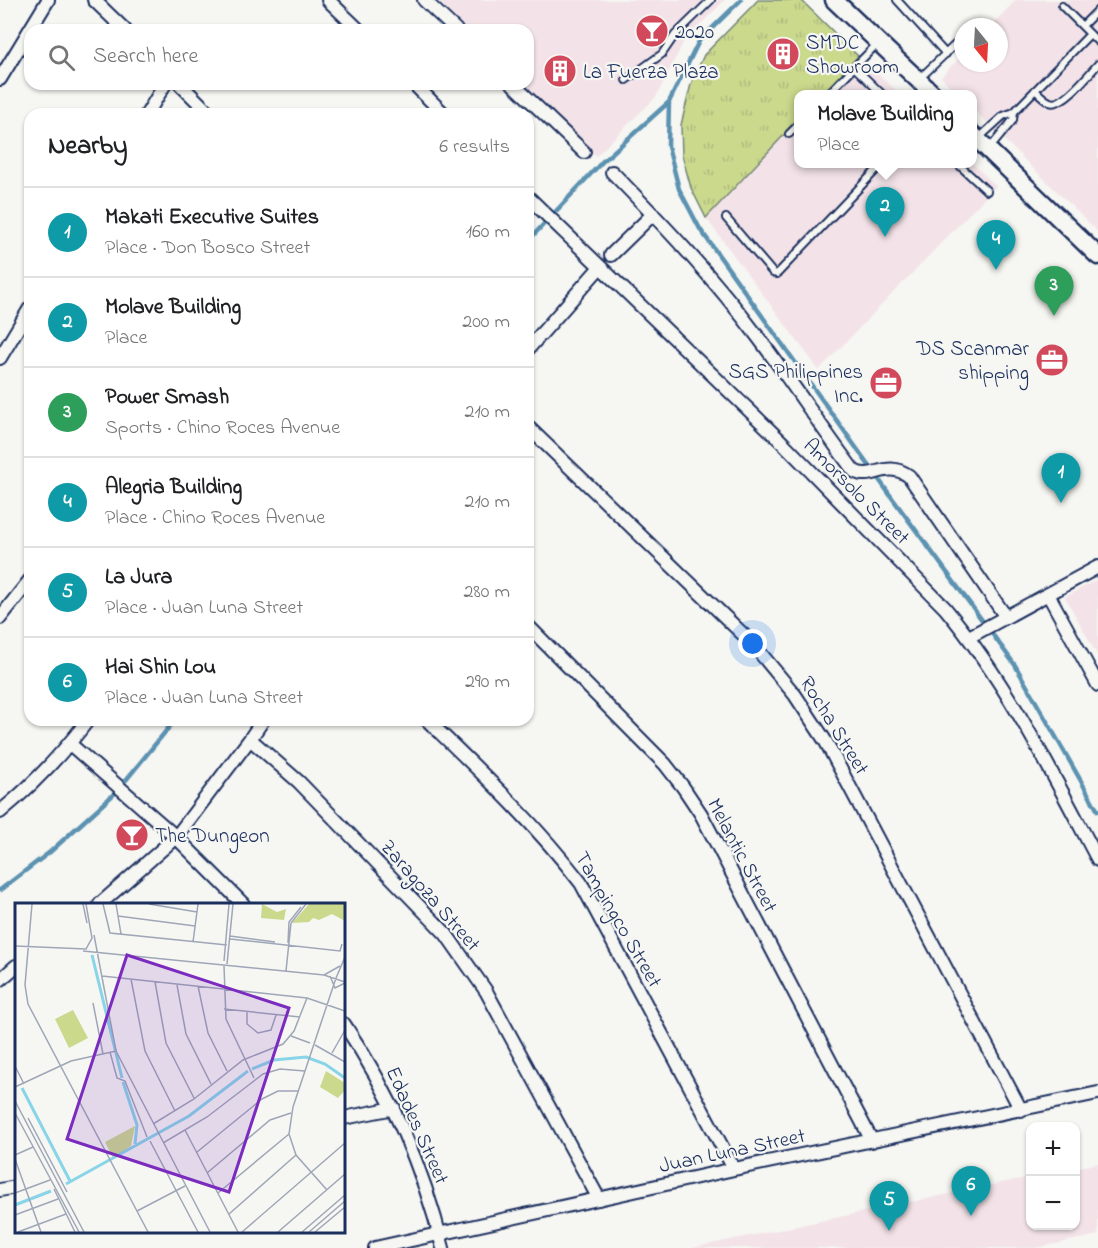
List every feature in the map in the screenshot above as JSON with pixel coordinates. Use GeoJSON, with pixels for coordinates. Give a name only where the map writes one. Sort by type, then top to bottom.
{"type":"FeatureCollection","features":[{"type":"Feature","properties":{"kind":"main road"},"geometry":{"type":"LineString","coordinates":[[834,0],[929,90]]}},
{"type":"Feature","properties":{"kind":"main road"},"geometry":{"type":"LineString","coordinates":[[979,141],[1098,256]]}},
{"type":"Feature","properties":{"kind":"street"},"geometry":{"type":"LineString","coordinates":[[33,24],[48,0]]}},
{"type":"Feature","properties":{"kind":"street"},"geometry":{"type":"LineString","coordinates":[[94,0],[119,24]]}},
{"type":"Feature","properties":{"kind":"street"},"geometry":{"type":"LineString","coordinates":[[328,0],[353,24]]}},
{"type":"Feature","properties":{"kind":"street"},"geometry":{"type":"LineString","coordinates":[[424,0],[450,24]]}},
{"type":"Feature","properties":{"kind":"street"},"geometry":{"type":"LineString","coordinates":[[0,79],[24,40]]}},
{"type":"Feature","properties":{"kind":"street"},"geometry":{"type":"LineString","coordinates":[[151,108],[161,90]]}},
{"type":"Feature","properties":{"kind":"street"},"geometry":{"type":"LineString","coordinates":[[186,90],[204,108]]}},
{"type":"Feature","properties":{"kind":"street"},"geometry":{"type":"LineString","coordinates":[[420,90],[438,108]]}},
{"type":"Feature","properties":{"kind":"street"},"geometry":{"type":"LineString","coordinates":[[519,90],[584,152]]}},
{"type":"Feature","properties":{"kind":"street"},"geometry":{"type":"LineString","coordinates":[[612,172],[713,281],[757,336],[854,471],[865,475],[891,468],[909,476],[1006,617]]}},
{"type":"Feature","properties":{"kind":"street","name":"Amorsolo Street"},"geometry":{"type":"LineString","coordinates":[[534,202],[784,444],[945,608],[969,637],[1023,718],[1098,860]]}},
{"type":"Feature","properties":{"kind":"street"},"geometry":{"type":"LineString","coordinates":[[611,255],[653,214]]}},
{"type":"Feature","properties":{"kind":"street"},"geometry":{"type":"LineString","coordinates":[[534,342],[600,267]]}},
{"type":"Feature","properties":{"kind":"street"},"geometry":{"type":"LineString","coordinates":[[0,358],[24,318]]}},
{"type":"Feature","properties":{"kind":"street","name":"Rocha Street"},"geometry":{"type":"LineString","coordinates":[[534,433],[752,642],[810,715],[848,780],[1021,1110]]}},
{"type":"Feature","properties":{"kind":"street"},"geometry":{"type":"LineString","coordinates":[[969,637],[1098,567]]}},
{"type":"Feature","properties":{"kind":"street"},"geometry":{"type":"LineString","coordinates":[[0,618],[24,588]]}},
{"type":"Feature","properties":{"kind":"street"},"geometry":{"type":"LineString","coordinates":[[1048,594],[1098,685]]}},
{"type":"Feature","properties":{"kind":"street","name":"Melantic Street"},"geometry":{"type":"LineString","coordinates":[[534,632],[665,765],[683,787],[722,854],[872,1141]]}},
{"type":"Feature","properties":{"kind":"street"},"geometry":{"type":"LineString","coordinates":[[0,812],[28,789],[84,726]]}},
{"type":"Feature","properties":{"kind":"street"},"geometry":{"type":"LineString","coordinates":[[101,903],[176,837],[259,726]]}},
{"type":"Feature","properties":{"kind":"street","name":"Tampingco Street"},"geometry":{"type":"LineString","coordinates":[[433,726],[522,812],[581,883],[734,1169]]}},
{"type":"Feature","properties":{"kind":"street","name":"Zaragoza Street"},"geometry":{"type":"LineString","coordinates":[[250,739],[299,782],[446,934],[486,991],[599,1199]]}},
{"type":"Feature","properties":{"kind":"street"},"geometry":{"type":"LineString","coordinates":[[70,744],[176,837],[242,903]]}},
{"type":"Feature","properties":{"kind":"street"},"geometry":{"type":"LineString","coordinates":[[0,980],[15,967]]}},
{"type":"Feature","properties":{"kind":"street","name":"Edades Street"},"geometry":{"type":"LineString","coordinates":[[345,1026],[394,1108],[428,1192],[443,1248]]}},
{"type":"Feature","properties":{"kind":"street","name":"Juan Luna Street"},"geometry":{"type":"LineString","coordinates":[[375,1248],[734,1169],[1098,1093]]}},
{"type":"Feature","properties":{"kind":"street"},"geometry":{"type":"LineString","coordinates":[[345,1118],[394,1108]]}},
{"type":"Feature","properties":{"kind":"street"},"geometry":{"type":"LineString","coordinates":[[0,1190],[15,1187]]}},
{"type":"Feature","properties":{"kind":"lane"},"geometry":{"type":"LineString","coordinates":[[626,80],[662,54],[675,35],[711,0]]}},
{"type":"Feature","properties":{"kind":"lane"},"geometry":{"type":"LineString","coordinates":[[897,0],[946,54]]}},
{"type":"Feature","properties":{"kind":"lane"},"geometry":{"type":"LineString","coordinates":[[1062,6],[1098,42]]}},
{"type":"Feature","properties":{"kind":"lane"},"geometry":{"type":"LineString","coordinates":[[1082,26],[1098,10]]}},
{"type":"Feature","properties":{"kind":"lane"},"geometry":{"type":"LineString","coordinates":[[979,141],[1003,116],[1014,112],[1090,34]]}},
{"type":"Feature","properties":{"kind":"lane"},"geometry":{"type":"LineString","coordinates":[[832,90],[878,42]]}},
{"type":"Feature","properties":{"kind":"lane"},"geometry":{"type":"LineString","coordinates":[[918,80],[954,46]]}},
{"type":"Feature","properties":{"kind":"lane"},"geometry":{"type":"LineString","coordinates":[[1035,90],[1052,104],[1057,103],[1070,94],[1098,64]]}},
{"type":"Feature","properties":{"kind":"lane"},"geometry":{"type":"LineString","coordinates":[[854,67],[878,90]]}},
{"type":"Feature","properties":{"kind":"lane"},"geometry":{"type":"LineString","coordinates":[[979,141],[1013,120],[1014,112]]}},
{"type":"Feature","properties":{"kind":"lane"},"geometry":{"type":"LineString","coordinates":[[789,134],[794,129]]}},
{"type":"Feature","properties":{"kind":"lane"},"geometry":{"type":"LineString","coordinates":[[726,218],[773,273],[777,274],[878,168]]}},
{"type":"Feature","properties":{"kind":"lane"},"geometry":{"type":"LineString","coordinates":[[961,168],[987,191]]}},
{"type":"Feature","properties":{"kind":"shaded area","name":"La Fuerza Plaza"},"geometry":{"type":"Polygon","coordinates":[[[437,0],[725,0],[684,41],[656,97],[596,156],[529,90],[534,90],[534,24],[461,24],[437,0]]]}},
{"type":"Feature","properties":{"kind":"shaded area"},"geometry":{"type":"Polygon","coordinates":[[[1016,0],[1098,0],[1098,232],[977,113],[977,90],[954,90],[941,77],[954,63],[954,72],[1008,72],[1008,18],[999,18],[1016,0]]]}},
{"type":"Feature","properties":{"kind":"shaded area"},"geometry":{"type":"Polygon","coordinates":[[[858,56],[896,90],[826,90],[858,56]]]}},
{"type":"Feature","properties":{"kind":"shaded area"},"geometry":{"type":"Polygon","coordinates":[[[794,124],[794,168],[977,168],[996,186],[819,370],[706,218],[794,124]]]}},
{"type":"Feature","properties":{"kind":"shaded area"},"geometry":{"type":"Polygon","coordinates":[[[1098,579],[1098,656],[1065,597],[1098,579]]]}},
{"type":"Feature","properties":{"kind":"shaded area"},"geometry":{"type":"Polygon","coordinates":[[[1098,1163],[1098,1235],[1036,1248],[692,1248],[1026,1178],[1026,1230],[1080,1230],[1080,1167],[1098,1163]]]}},
{"type":"Feature","properties":{"kind":"green space"},"geometry":{"type":"Polygon","coordinates":[[[758,0],[801,0],[858,56],[826,90],[794,90],[794,124],[706,218],[691,188],[682,155],[681,125],[691,84],[704,55],[758,0]]]}},
{"type":"Feature","properties":{"kind":"waterway"},"geometry":{"type":"LineString","coordinates":[[534,235],[602,162],[669,102],[699,41],[741,0]]}},
{"type":"Feature","properties":{"kind":"waterway"},"geometry":{"type":"LineString","coordinates":[[669,102],[668,146],[679,189],[700,229],[1015,665],[1098,811]]}},
{"type":"Feature","properties":{"kind":"waterway"},"geometry":{"type":"LineString","coordinates":[[126,780],[170,726]]}},
{"type":"Feature","properties":{"kind":"waterway"},"geometry":{"type":"LineString","coordinates":[[0,890],[50,852],[115,793]]}},
{"type":"Feature","properties":{"kind":"place","name":"2020"},"geometry":{"type":"Point","coordinates":[652,31]}},
{"type":"Feature","properties":{"kind":"place","name":"SMDC Showroom"},"geometry":{"type":"Point","coordinates":[783,54]}},
{"type":"Feature","properties":{"kind":"place","name":"La Fuerza Plaza"},"geometry":{"type":"Point","coordinates":[560,71]}},
{"type":"Feature","properties":{"kind":"place","name":"Molave Building"},"geometry":{"type":"Point","coordinates":[885,237]}},
{"type":"Feature","properties":{"kind":"place","name":"Alegria Building"},"geometry":{"type":"Point","coordinates":[996,270]}},
{"type":"Feature","properties":{"kind":"place","name":"Power Smash"},"geometry":{"type":"Point","coordinates":[1054,316]}},
{"type":"Feature","properties":{"kind":"place","name":"DS Scanmar shipping"},"geometry":{"type":"Point","coordinates":[1052,360]}},
{"type":"Feature","properties":{"kind":"place","name":"SGS Philippines Inc."},"geometry":{"type":"Point","coordinates":[886,383]}},
{"type":"Feature","properties":{"kind":"place","name":"Makati Executive Suites"},"geometry":{"type":"Point","coordinates":[1061,503]}},
{"type":"Feature","properties":{"kind":"place","name":"The Dungeon"},"geometry":{"type":"Point","coordinates":[132,835]}},
{"type":"Feature","properties":{"kind":"place","name":"Hai Shin Lou"},"geometry":{"type":"Point","coordinates":[971,1216]}},
{"type":"Feature","properties":{"kind":"place","name":"La Jura"},"geometry":{"type":"Point","coordinates":[889,1231]}}]}
